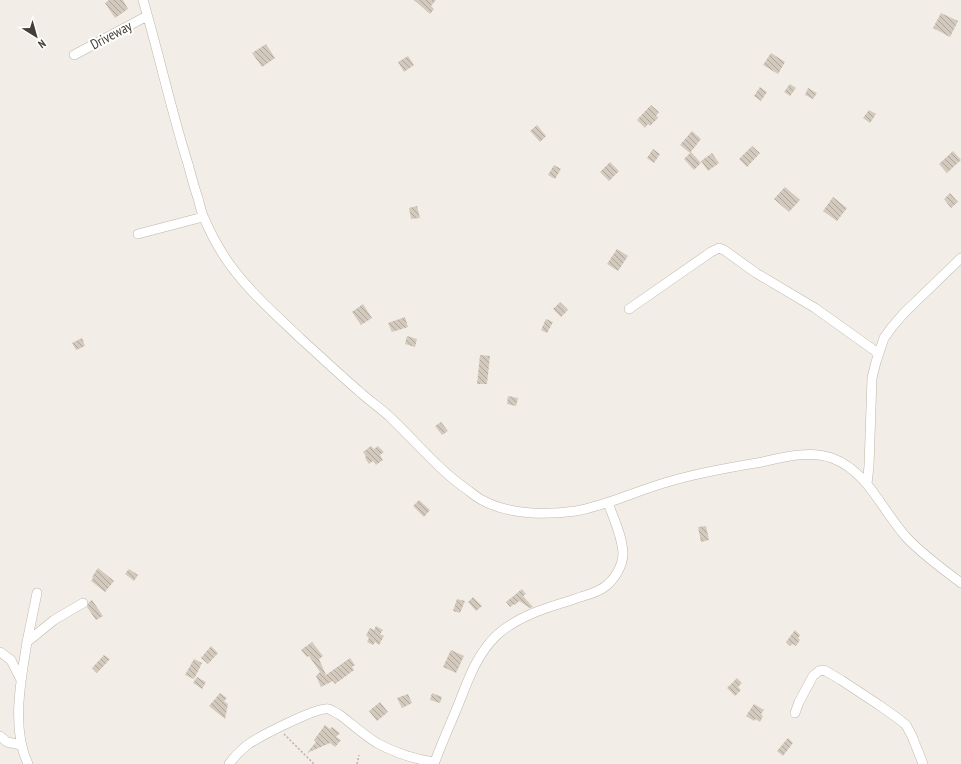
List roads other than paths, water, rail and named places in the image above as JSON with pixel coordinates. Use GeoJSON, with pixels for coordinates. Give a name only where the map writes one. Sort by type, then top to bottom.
{"type":"FeatureCollection","features":[{"type":"Feature","properties":{"kind":"street"},"geometry":{"type":"LineString","coordinates":[[143,0],[173,116],[203,217],[226,258],[263,302],[339,374],[391,418],[453,480],[467,490],[483,501],[504,510],[533,513],[571,512],[596,507],[671,480],[777,459],[818,454],[830,457],[843,463],[858,474],[875,493],[900,530],[909,540],[961,583]]}},
{"type":"Feature","properties":{"kind":"street","name":"Driveway"},"geometry":{"type":"LineString","coordinates":[[74,55],[147,16]]}},
{"type":"Feature","properties":{"kind":"street"},"geometry":{"type":"LineString","coordinates":[[138,234],[203,217]]}},
{"type":"Feature","properties":{"kind":"street"},"geometry":{"type":"LineString","coordinates":[[628,309],[719,248],[756,273],[815,308],[878,353]]}},
{"type":"Feature","properties":{"kind":"street"},"geometry":{"type":"LineString","coordinates":[[867,484],[872,378],[878,353],[884,338],[892,326],[904,313],[961,258]]}},
{"type":"Feature","properties":{"kind":"street"},"geometry":{"type":"LineString","coordinates":[[229,764],[246,746],[260,737],[279,727],[317,711],[327,709],[336,713],[382,745],[407,757],[434,763],[472,670],[489,643],[502,631],[521,619],[563,602],[591,594],[604,588],[618,572],[622,563],[623,553],[608,503]]}},
{"type":"Feature","properties":{"kind":"street"},"geometry":{"type":"LineString","coordinates":[[28,764],[20,739],[19,722],[21,680],[37,593]]}},
{"type":"Feature","properties":{"kind":"street"},"geometry":{"type":"LineString","coordinates":[[27,642],[54,620],[83,603]]}},
{"type":"Feature","properties":{"kind":"street"},"geometry":{"type":"LineString","coordinates":[[0,652],[11,660],[21,680]]}},
{"type":"Feature","properties":{"kind":"street"},"geometry":{"type":"LineString","coordinates":[[795,712],[813,676],[818,671],[824,670],[879,705],[906,725],[923,764]]}},
{"type":"Feature","properties":{"kind":"street"},"geometry":{"type":"LineString","coordinates":[[0,736],[7,742],[21,745]]}}]}
